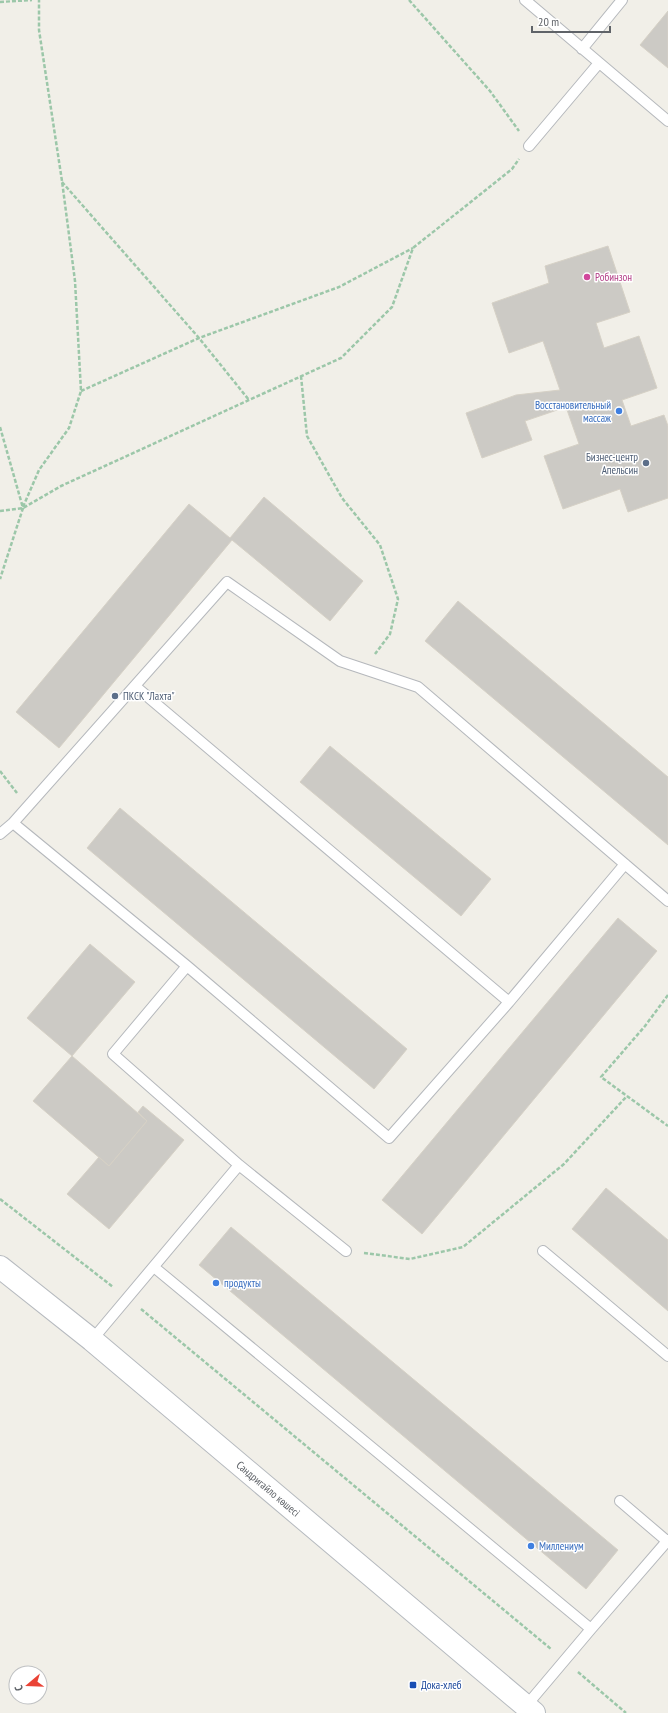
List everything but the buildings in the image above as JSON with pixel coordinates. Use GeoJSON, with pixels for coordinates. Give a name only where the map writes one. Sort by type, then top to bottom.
{"type":"FeatureCollection","features":[{"type":"Feature","properties":{"kind":"street","name":"Сандригайло көшесі"},"geometry":{"type":"LineString","coordinates":[[0,1267],[92,1340],[530,1710]]}},
{"type":"Feature","properties":{"kind":"lane"},"geometry":{"type":"LineString","coordinates":[[525,0],[668,121]]}},
{"type":"Feature","properties":{"kind":"lane"},"geometry":{"type":"LineString","coordinates":[[582,49],[622,0]]}},
{"type":"Feature","properties":{"kind":"lane"},"geometry":{"type":"LineString","coordinates":[[529,146],[599,63]]}},
{"type":"Feature","properties":{"kind":"lane"},"geometry":{"type":"LineString","coordinates":[[0,834],[13,823],[227,582],[340,660],[418,687],[668,901]]}},
{"type":"Feature","properties":{"kind":"lane"},"geometry":{"type":"LineString","coordinates":[[135,686],[509,1002]]}},
{"type":"Feature","properties":{"kind":"lane"},"geometry":{"type":"LineString","coordinates":[[13,823],[187,966],[389,1138],[509,1002],[625,864]]}},
{"type":"Feature","properties":{"kind":"lane"},"geometry":{"type":"LineString","coordinates":[[187,966],[113,1054],[239,1165],[346,1251]]}},
{"type":"Feature","properties":{"kind":"lane"},"geometry":{"type":"LineString","coordinates":[[92,1340],[155,1268],[239,1165]]}},
{"type":"Feature","properties":{"kind":"lane"},"geometry":{"type":"LineString","coordinates":[[543,1251],[668,1356]]}},
{"type":"Feature","properties":{"kind":"lane"},"geometry":{"type":"LineString","coordinates":[[155,1268],[591,1629]]}},
{"type":"Feature","properties":{"kind":"lane"},"geometry":{"type":"LineString","coordinates":[[530,1710],[564,1660],[668,1541],[620,1501]]}},
{"type":"Feature","properties":{"kind":"path"},"geometry":{"type":"LineString","coordinates":[[0,2],[32,0]]}},
{"type":"Feature","properties":{"kind":"path"},"geometry":{"type":"LineString","coordinates":[[0,579],[23,508],[39,470],[69,428],[81,392],[74,281],[62,181],[39,30],[39,0]]}},
{"type":"Feature","properties":{"kind":"path"},"geometry":{"type":"LineString","coordinates":[[81,392],[199,338],[338,287],[413,248],[512,169],[529,146],[490,91],[409,0]]}},
{"type":"Feature","properties":{"kind":"path"},"geometry":{"type":"LineString","coordinates":[[62,181],[199,338],[249,400]]}},
{"type":"Feature","properties":{"kind":"path"},"geometry":{"type":"LineString","coordinates":[[0,511],[23,508],[61,486],[342,358],[392,307],[413,248]]}},
{"type":"Feature","properties":{"kind":"path"},"geometry":{"type":"LineString","coordinates":[[301,376],[307,436],[342,498],[380,545],[398,599],[390,634],[364,668]]}},
{"type":"Feature","properties":{"kind":"path"},"geometry":{"type":"LineString","coordinates":[[0,428],[23,508]]}},
{"type":"Feature","properties":{"kind":"path"},"geometry":{"type":"LineString","coordinates":[[0,771],[27,807]]}},
{"type":"Feature","properties":{"kind":"path"},"geometry":{"type":"LineString","coordinates":[[668,996],[645,1026],[601,1077],[668,1126]]}},
{"type":"Feature","properties":{"kind":"path"},"geometry":{"type":"LineString","coordinates":[[346,1251],[410,1259],[463,1247],[564,1164],[627,1096]]}},
{"type":"Feature","properties":{"kind":"path"},"geometry":{"type":"LineString","coordinates":[[0,1199],[128,1299],[626,1713]]}},
{"type":"Feature","properties":{"kind":"place","name":"Робинзон"},"geometry":{"type":"Point","coordinates":[587,277]}},
{"type":"Feature","properties":{"kind":"place","name":"Восстановительный массаж"},"geometry":{"type":"Point","coordinates":[619,411]}},
{"type":"Feature","properties":{"kind":"place","name":"Бизнес-центр Апельсин"},"geometry":{"type":"Point","coordinates":[646,463]}},
{"type":"Feature","properties":{"kind":"place","name":"ПКСК \"Лахта\""},"geometry":{"type":"Point","coordinates":[115,696]}},
{"type":"Feature","properties":{"kind":"place","name":"продукты"},"geometry":{"type":"Point","coordinates":[216,1283]}},
{"type":"Feature","properties":{"kind":"place","name":"Миллениум"},"geometry":{"type":"Point","coordinates":[531,1546]}},
{"type":"Feature","properties":{"kind":"place","name":"Дока-хлеб"},"geometry":{"type":"Point","coordinates":[413,1685]}}]}
